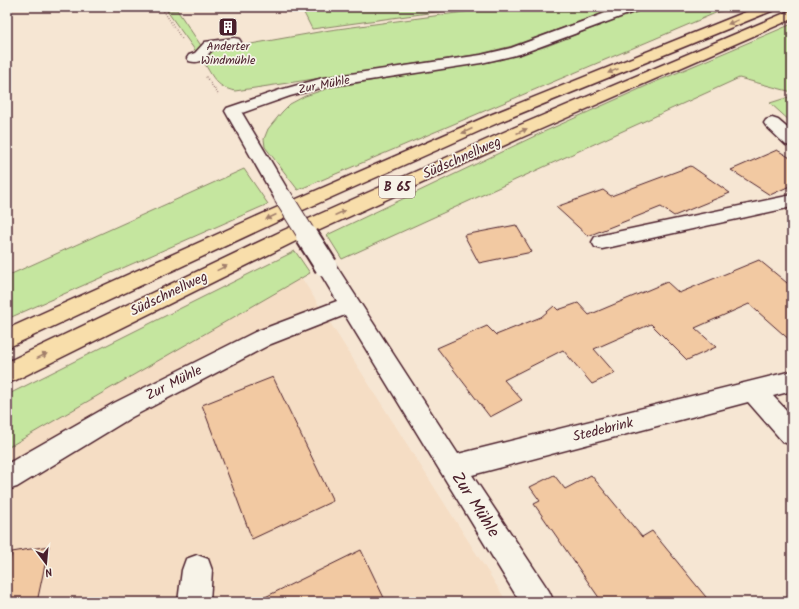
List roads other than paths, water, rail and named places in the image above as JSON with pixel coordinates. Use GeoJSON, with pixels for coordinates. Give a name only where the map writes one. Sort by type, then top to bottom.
{"type":"FeatureCollection","features":[{"type":"Feature","properties":{"kind":"highway","name":"Südschnellweg"},"geometry":{"type":"LineString","coordinates":[[7,339],[276,215],[496,118],[769,7]]}},
{"type":"Feature","properties":{"kind":"highway","name":"Südschnellweg"},"geometry":{"type":"LineString","coordinates":[[7,373],[291,235],[526,129],[792,14]]}},
{"type":"Feature","properties":{"kind":"street","name":"Zur Mühle"},"geometry":{"type":"LineString","coordinates":[[538,602],[350,305],[283,197],[233,111],[286,93],[323,83],[481,59],[508,52],[634,7]]}},
{"type":"Feature","properties":{"kind":"street"},"geometry":{"type":"LineString","coordinates":[[194,58],[200,56],[210,45],[234,42]]}},
{"type":"Feature","properties":{"kind":"street"},"geometry":{"type":"LineString","coordinates":[[772,123],[792,140]]}},
{"type":"Feature","properties":{"kind":"street"},"geometry":{"type":"LineString","coordinates":[[602,242],[792,201]]}},
{"type":"Feature","properties":{"kind":"street","name":"Zur Mühle"},"geometry":{"type":"LineString","coordinates":[[7,478],[123,410],[263,338],[350,305]]}},
{"type":"Feature","properties":{"kind":"street","name":"Stedebrink"},"geometry":{"type":"LineString","coordinates":[[452,468],[754,392],[792,381]]}},
{"type":"Feature","properties":{"kind":"street"},"geometry":{"type":"LineString","coordinates":[[754,392],[792,434]]}},
{"type":"Feature","properties":{"kind":"street"},"geometry":{"type":"LineString","coordinates":[[194,602],[197,570]]}},
{"type":"Feature","properties":{"kind":"place","name":"Anderter Windmühle"},"geometry":{"type":"Point","coordinates":[228,27]}}]}
